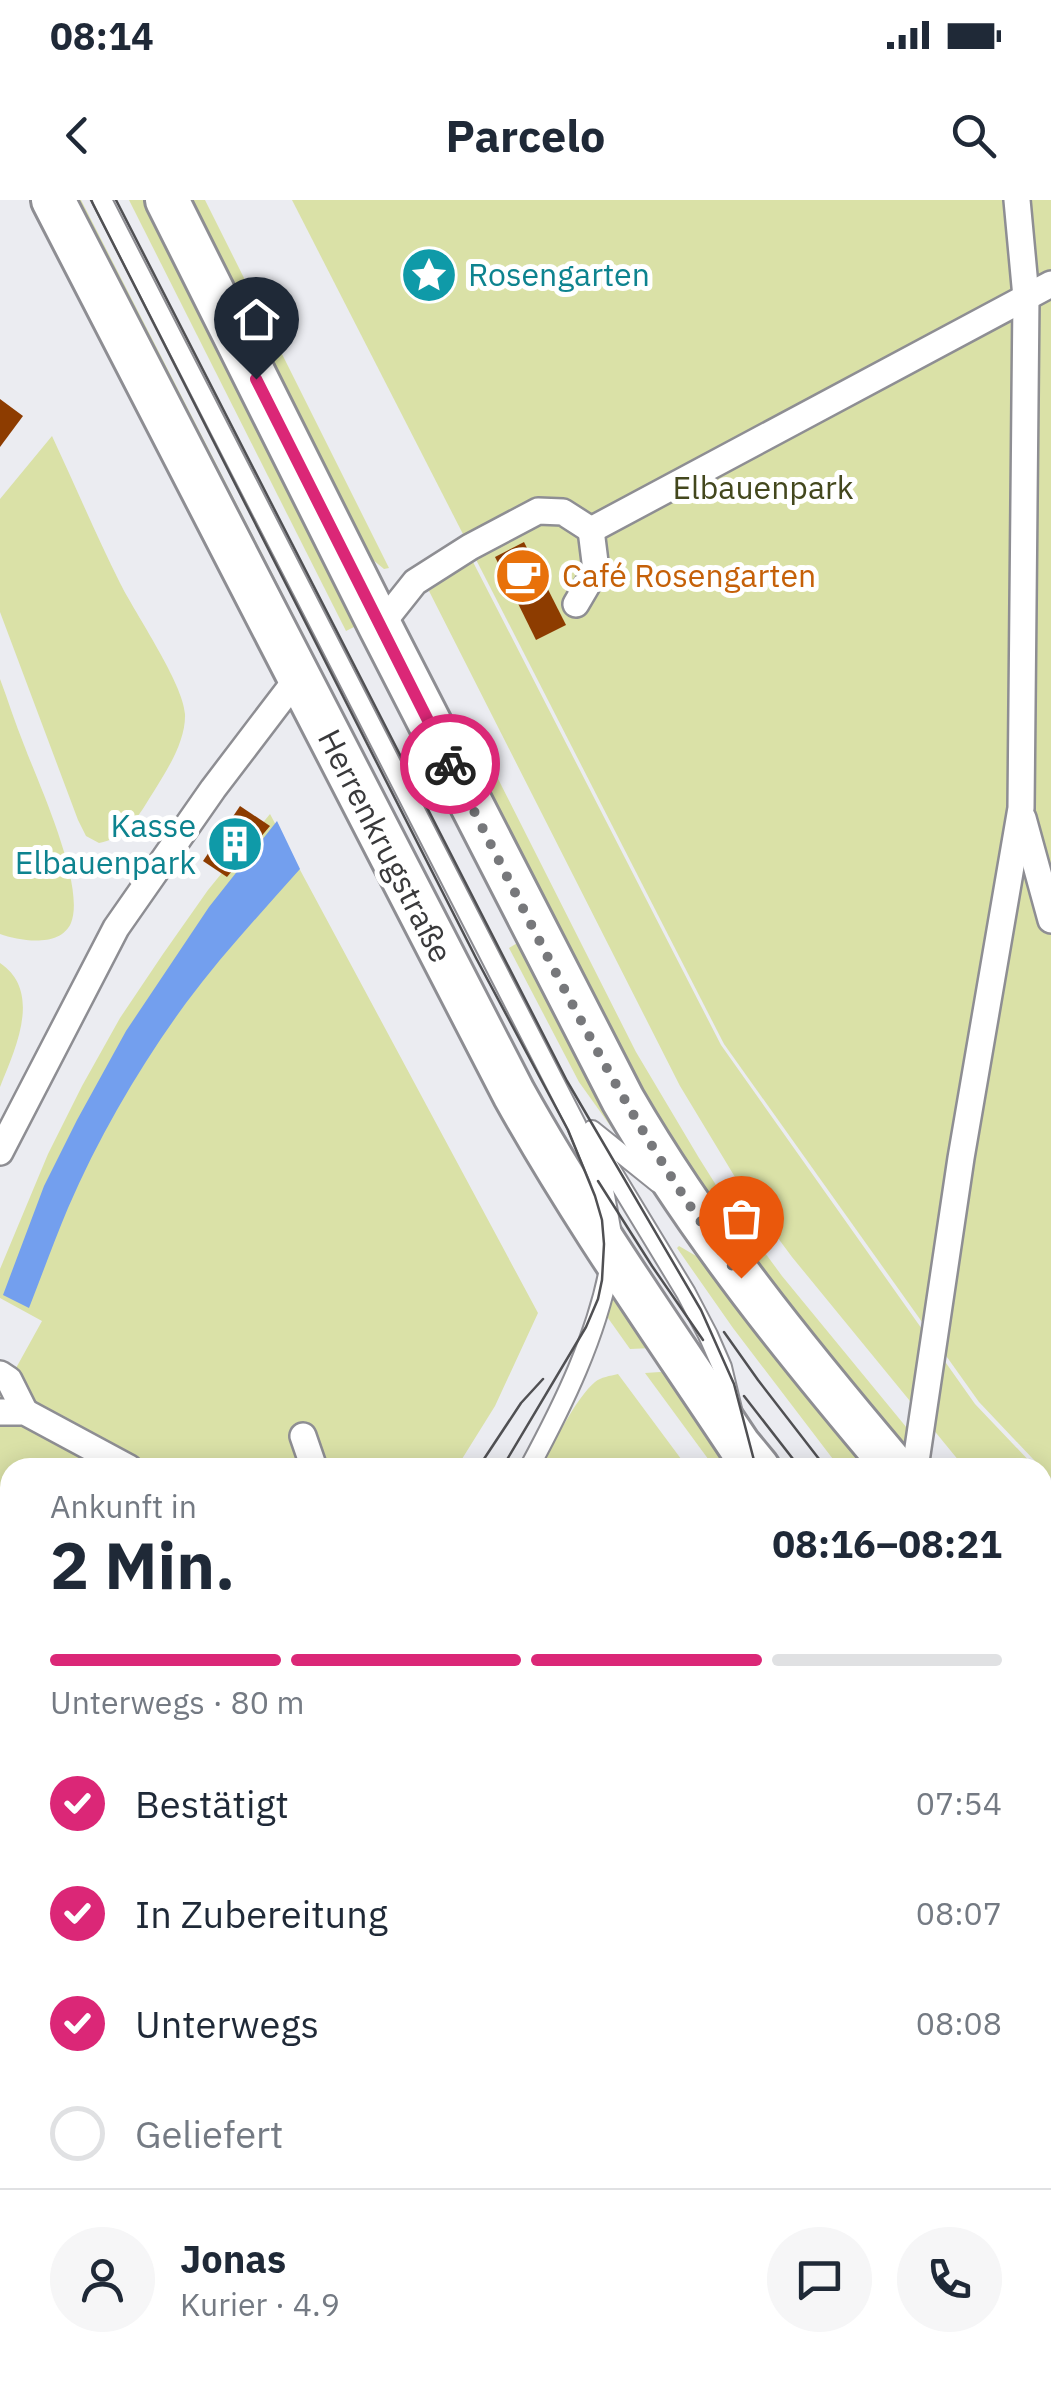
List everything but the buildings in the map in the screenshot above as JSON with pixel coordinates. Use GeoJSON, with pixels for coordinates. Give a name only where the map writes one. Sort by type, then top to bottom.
{"type":"FeatureCollection","features":[{"type":"Feature","properties":{"kind":"street","name":"Herrenkrugstraße"},"geometry":{"type":"LineString","coordinates":[[53,200],[485,1042],[541,1143],[745,1458]]}},
{"type":"Feature","properties":{"kind":"street"},"geometry":{"type":"LineString","coordinates":[[167,200],[380,626],[646,1140],[692,1211],[784,1336],[887,1458]]}},
{"type":"Feature","properties":{"kind":"street"},"geometry":{"type":"LineString","coordinates":[[917,1458],[961,1158],[1020,808],[1026,297],[1017,200]]}},
{"type":"Feature","properties":{"kind":"street"},"geometry":{"type":"LineString","coordinates":[[591,530],[1051,284]]}},
{"type":"Feature","properties":{"kind":"street"},"geometry":{"type":"LineString","coordinates":[[380,626],[414,582],[538,511],[563,512],[591,530]]}},
{"type":"Feature","properties":{"kind":"street"},"geometry":{"type":"LineString","coordinates":[[576,604],[596,570],[591,530]]}},
{"type":"Feature","properties":{"kind":"street"},"geometry":{"type":"LineString","coordinates":[[0,1152],[116,928],[298,676]]}},
{"type":"Feature","properties":{"kind":"street"},"geometry":{"type":"LineString","coordinates":[[1020,808],[1051,920]]}},
{"type":"Feature","properties":{"kind":"street"},"geometry":{"type":"LineString","coordinates":[[0,1374],[10,1380],[13,1412],[108,1458]]}},
{"type":"Feature","properties":{"kind":"street"},"geometry":{"type":"LineString","coordinates":[[302,1436],[310,1458]]}},
{"type":"Feature","properties":{"kind":"lane"},"geometry":{"type":"LineString","coordinates":[[102,200],[558,1088],[604,1190],[612,1256],[602,1302],[572,1382],[533,1458]]}},
{"type":"Feature","properties":{"kind":"lane"},"geometry":{"type":"LineString","coordinates":[[558,1088],[665,1258],[708,1335],[722,1367],[745,1458]]}},
{"type":"Feature","properties":{"kind":"lane"},"geometry":{"type":"LineString","coordinates":[[581,1120],[692,1211]]}},
{"type":"Feature","properties":{"kind":"green space"},"geometry":{"type":"Polygon","coordinates":[[[72,200],[81,200],[312,651],[304,654],[72,200]]]}},
{"type":"Feature","properties":{"kind":"green space"},"geometry":{"type":"Polygon","coordinates":[[[129,200],[145,200],[358,625],[346,631],[129,200]]]}},
{"type":"Feature","properties":{"kind":"green space"},"geometry":{"type":"Polygon","coordinates":[[[190,200],[205,200],[389,568],[384,569],[367,555],[190,200]]]}},
{"type":"Feature","properties":{"kind":"green space","name":"Elbauenpark"},"geometry":{"type":"Polygon","coordinates":[[[292,200],[1051,200],[1051,1458],[1032,1458],[979,1402],[724,1044],[292,200]]]}},
{"type":"Feature","properties":{"kind":"green space"},"geometry":{"type":"Polygon","coordinates":[[[52,436],[120,583],[176,685],[185,714],[178,747],[134,821],[122,833],[99,843],[86,836],[78,820],[0,612],[0,499],[52,436]]]}},
{"type":"Feature","properties":{"kind":"green space"},"geometry":{"type":"Polygon","coordinates":[[[472,560],[721,1045],[975,1404],[1026,1458],[957,1458],[792,1257],[744,1192],[680,1086],[429,591],[472,560]]]}},
{"type":"Feature","properties":{"kind":"green space"},"geometry":{"type":"Polygon","coordinates":[[[0,679],[58,834],[72,885],[71,923],[66,931],[49,939],[18,939],[0,934],[0,679]]]}},
{"type":"Feature","properties":{"kind":"green space"},"geometry":{"type":"Polygon","coordinates":[[[487,757],[636,1052],[721,1193],[782,1276],[932,1458],[913,1458],[744,1250],[653,1112],[474,764],[487,757]]]}},
{"type":"Feature","properties":{"kind":"green space"},"geometry":{"type":"Polygon","coordinates":[[[270,814],[538,1313],[495,1406],[463,1458],[0,1458],[0,1397],[42,1321],[0,1298],[0,1269],[48,1154],[82,1086],[120,1018],[208,890],[270,814]]]}},
{"type":"Feature","properties":{"kind":"green space"},"geometry":{"type":"Polygon","coordinates":[[[519,942],[626,1142],[624,1145],[579,1082],[509,948],[519,942]]]}},
{"type":"Feature","properties":{"kind":"green space"},"geometry":{"type":"Polygon","coordinates":[[[0,963],[13,975],[23,1005],[18,1039],[0,1087],[0,963]]]}},
{"type":"Feature","properties":{"kind":"green space"},"geometry":{"type":"Polygon","coordinates":[[[677,1248],[703,1260],[783,1365],[862,1458],[832,1458],[677,1248]]]}},
{"type":"Feature","properties":{"kind":"green space"},"geometry":{"type":"Polygon","coordinates":[[[611,1284],[653,1348],[630,1349],[603,1311],[611,1284]]]}},
{"type":"Feature","properties":{"kind":"green space"},"geometry":{"type":"Polygon","coordinates":[[[645,1373],[669,1373],[718,1430],[723,1458],[707,1458],[645,1373]]]}},
{"type":"Feature","properties":{"kind":"green space"},"geometry":{"type":"Polygon","coordinates":[[[618,1374],[680,1458],[545,1458],[572,1410],[600,1379],[618,1374]]]}},
{"type":"Feature","properties":{"kind":"water"},"geometry":{"type":"Polygon","coordinates":[[[277,821],[300,869],[199,986],[137,1077],[80,1181],[29,1308],[3,1295],[44,1186],[126,1031],[209,907],[277,821]]]}},
{"type":"Feature","properties":{"kind":"tram line"},"geometry":{"type":"LineString","coordinates":[[91,200],[476,958],[568,1130],[595,1196],[604,1244],[598,1299],[586,1327],[508,1458]]}},
{"type":"Feature","properties":{"kind":"tram line"},"geometry":{"type":"LineString","coordinates":[[116,200],[567,1081],[701,1310],[734,1384],[753,1458]]}},
{"type":"Feature","properties":{"kind":"tram line"},"geometry":{"type":"LineString","coordinates":[[598,1181],[703,1340]]}},
{"type":"Feature","properties":{"kind":"tram line"},"geometry":{"type":"LineString","coordinates":[[724,1332],[818,1458]]}},
{"type":"Feature","properties":{"kind":"tram line"},"geometry":{"type":"LineString","coordinates":[[485,1458],[521,1403],[543,1379]]}},
{"type":"Feature","properties":{"kind":"tram line"},"geometry":{"type":"LineString","coordinates":[[744,1396],[792,1458]]}},
{"type":"Feature","properties":{"kind":"way so far"},"geometry":{"type":"LineString","coordinates":[[450,764],[646,1140],[741,1278]]}},
{"type":"Feature","properties":{"kind":"place","name":"Rosengarten"},"geometry":{"type":"Point","coordinates":[429,275]}},
{"type":"Feature","properties":{"kind":"place","name":"Café Rosengarten"},"geometry":{"type":"Point","coordinates":[523,576]}},
{"type":"Feature","properties":{"kind":"place","name":"Kasse Elbauenpark"},"geometry":{"type":"Point","coordinates":[235,844]}},
{"type":"Feature","properties":{"kind":"route"},"geometry":{"type":"LineString","coordinates":[[256,379],[450,764]]}}]}
